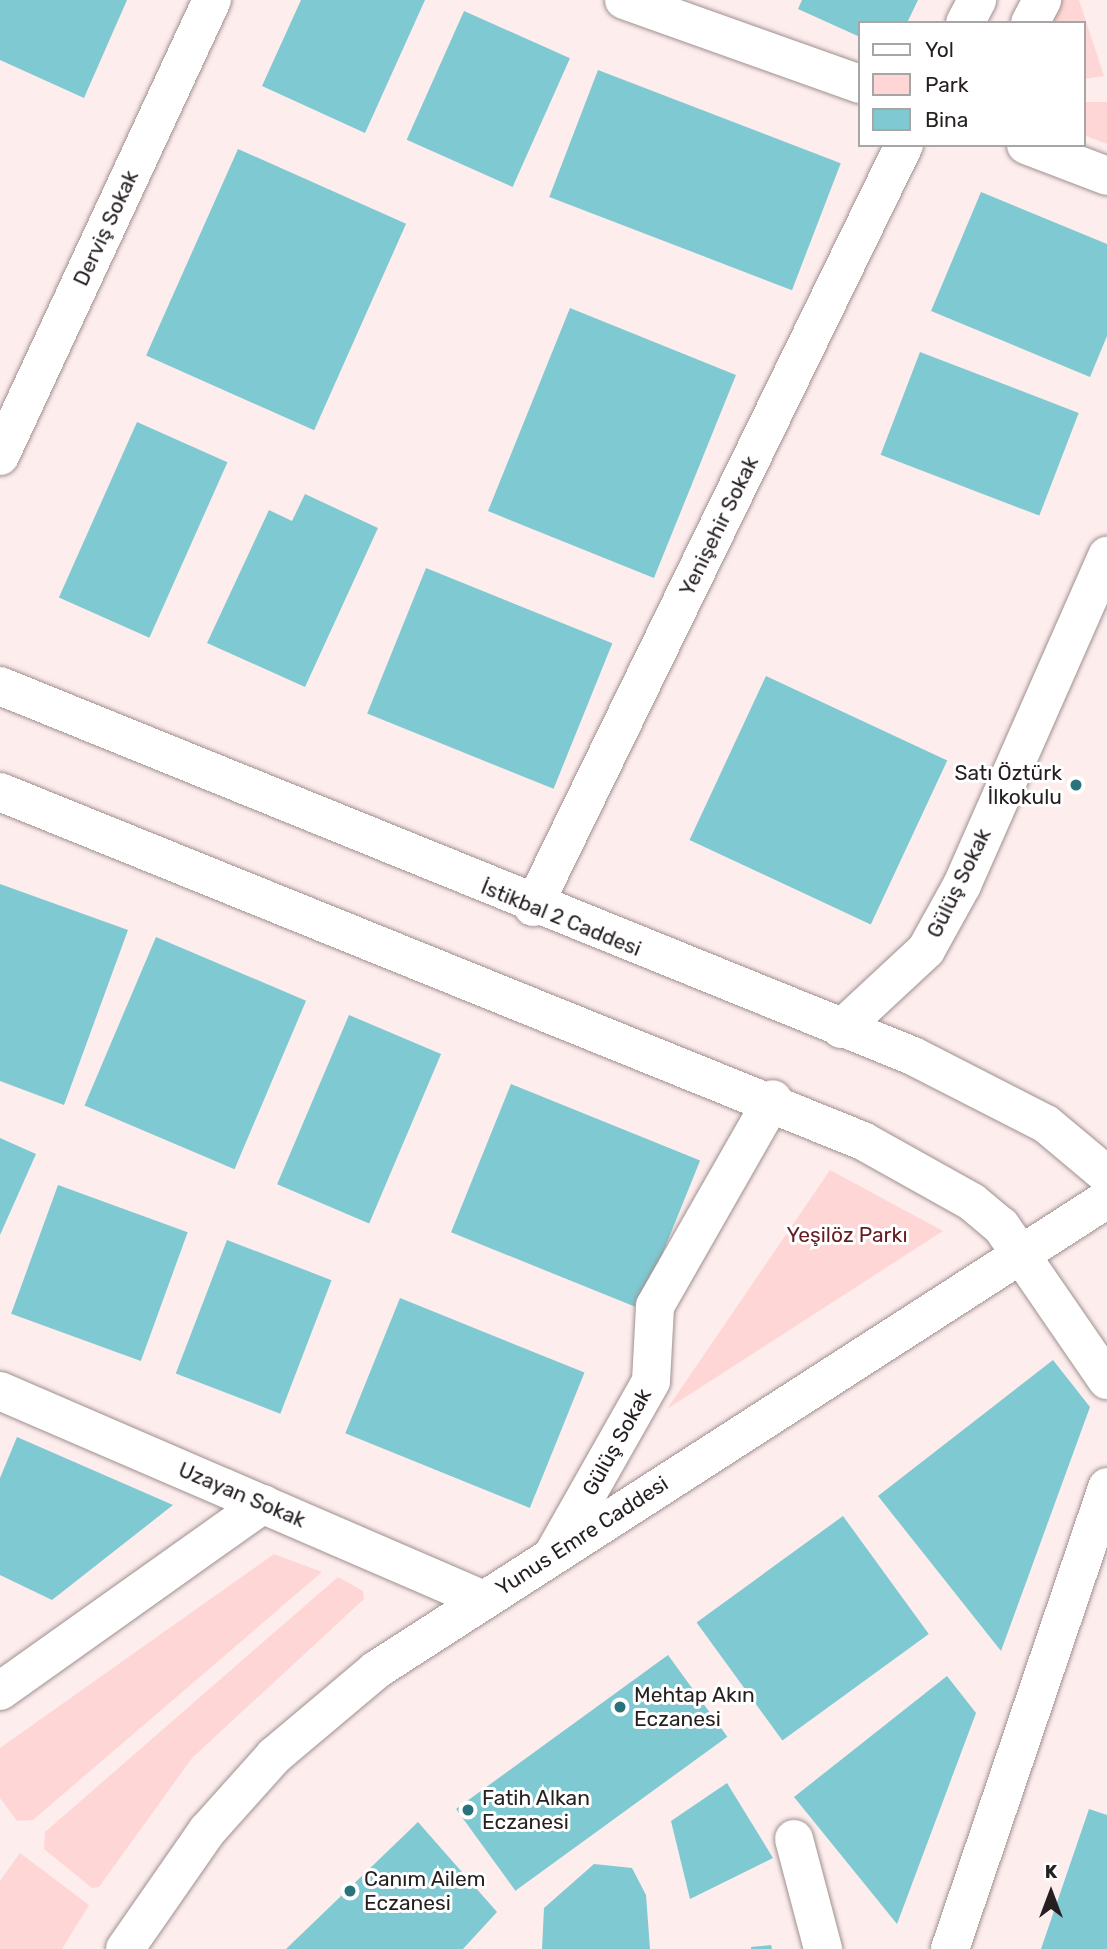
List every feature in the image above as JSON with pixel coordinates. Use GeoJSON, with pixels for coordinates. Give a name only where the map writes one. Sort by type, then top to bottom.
{"type":"FeatureCollection","features":[{"type":"Feature","properties":{"kind":"street","name":"Derviş Sokak"},"geometry":{"type":"LineString","coordinates":[[0,456],[212,0]]}},
{"type":"Feature","properties":{"kind":"street"},"geometry":{"type":"LineString","coordinates":[[624,0],[858,83]]}},
{"type":"Feature","properties":{"kind":"street"},"geometry":{"type":"LineString","coordinates":[[966,21],[977,0]]}},
{"type":"Feature","properties":{"kind":"street"},"geometry":{"type":"LineString","coordinates":[[1031,21],[1042,0]]}},
{"type":"Feature","properties":{"kind":"street"},"geometry":{"type":"LineString","coordinates":[[1086,145],[1107,153]]}},
{"type":"Feature","properties":{"kind":"street","name":"Yenişehir Sokak"},"geometry":{"type":"LineString","coordinates":[[533,908],[903,147]]}},
{"type":"Feature","properties":{"kind":"street"},"geometry":{"type":"LineString","coordinates":[[1031,147],[1107,176]]}},
{"type":"Feature","properties":{"kind":"street","name":"Gülüş Sokak"},"geometry":{"type":"LineString","coordinates":[[841,1029],[926,950],[962,885],[1107,556]]}},
{"type":"Feature","properties":{"kind":"street","name":"İstikbal 2 Caddesi"},"geometry":{"type":"LineString","coordinates":[[0,686],[533,908],[841,1029],[995,1094],[1045,1124],[1107,1175]]}},
{"type":"Feature","properties":{"kind":"street"},"geometry":{"type":"LineString","coordinates":[[0,792],[774,1099],[972,1202],[1022,1249],[1107,1380]]}},
{"type":"Feature","properties":{"kind":"street","name":"Gülüş Sokak"},"geometry":{"type":"LineString","coordinates":[[552,1556],[651,1381],[655,1306],[774,1099]]}},
{"type":"Feature","properties":{"kind":"street","name":"Yunus Emre Caddesi"},"geometry":{"type":"LineString","coordinates":[[133,1946],[207,1831],[274,1756],[376,1670],[1022,1249],[1107,1199]]}},
{"type":"Feature","properties":{"kind":"street","name":"Uzayan Sokak"},"geometry":{"type":"LineString","coordinates":[[0,1391],[484,1600]]}},
{"type":"Feature","properties":{"kind":"street"},"geometry":{"type":"LineString","coordinates":[[950,1949],[1107,1487]]}},
{"type":"Feature","properties":{"kind":"street"},"geometry":{"type":"LineString","coordinates":[[0,1690],[263,1504]]}},
{"type":"Feature","properties":{"kind":"street"},"geometry":{"type":"LineString","coordinates":[[794,1839],[823,1949]]}},
{"type":"Feature","properties":{"kind":"green space"},"geometry":{"type":"Polygon","coordinates":[[[1049,0],[1079,0],[1086,21],[1038,21],[1049,0]]]}},
{"type":"Feature","properties":{"kind":"green space"},"geometry":{"type":"Polygon","coordinates":[[[1086,21],[1104,76],[1086,79],[1086,21]]]}},
{"type":"Feature","properties":{"kind":"green space"},"geometry":{"type":"Polygon","coordinates":[[[1086,102],[1107,102],[1107,144],[1086,136],[1086,102]]]}},
{"type":"Feature","properties":{"kind":"green space","name":"Yeşilöz Parkı"},"geometry":{"type":"Polygon","coordinates":[[[830,1170],[943,1231],[667,1409],[830,1170]]]}},
{"type":"Feature","properties":{"kind":"green space"},"geometry":{"type":"Polygon","coordinates":[[[274,1554],[322,1572],[33,1820],[17,1821],[0,1798],[0,1748],[274,1554]]]}},
{"type":"Feature","properties":{"kind":"green space"},"geometry":{"type":"Polygon","coordinates":[[[338,1577],[363,1591],[364,1599],[192,1758],[99,1887],[92,1888],[44,1849],[45,1832],[338,1577]]]}},
{"type":"Feature","properties":{"kind":"green space"},"geometry":{"type":"Polygon","coordinates":[[[20,1853],[89,1905],[62,1949],[0,1949],[0,1881],[20,1853]]]}},
{"type":"Feature","properties":{"kind":"building"},"geometry":{"type":"Polygon","coordinates":[[[0,0],[127,0],[84,98],[0,60],[0,0]]]}},
{"type":"Feature","properties":{"kind":"building"},"geometry":{"type":"Polygon","coordinates":[[[301,0],[425,0],[365,133],[262,86],[301,0]]]}},
{"type":"Feature","properties":{"kind":"building"},"geometry":{"type":"Polygon","coordinates":[[[802,0],[918,0],[908,21],[858,21],[858,36],[798,9],[802,0]]]}},
{"type":"Feature","properties":{"kind":"building"},"geometry":{"type":"Polygon","coordinates":[[[464,11],[570,58],[513,187],[407,140],[464,11]]]}},
{"type":"Feature","properties":{"kind":"building"},"geometry":{"type":"Polygon","coordinates":[[[598,70],[841,163],[792,290],[549,197],[598,70]]]}},
{"type":"Feature","properties":{"kind":"building"},"geometry":{"type":"Polygon","coordinates":[[[238,149],[406,224],[314,430],[146,355],[238,149]]]}},
{"type":"Feature","properties":{"kind":"building"},"geometry":{"type":"Polygon","coordinates":[[[981,192],[1107,244],[1107,336],[1090,377],[931,311],[981,192]]]}},
{"type":"Feature","properties":{"kind":"building"},"geometry":{"type":"Polygon","coordinates":[[[570,308],[736,375],[654,578],[488,511],[570,308]]]}},
{"type":"Feature","properties":{"kind":"building"},"geometry":{"type":"Polygon","coordinates":[[[920,352],[1079,413],[1039,516],[881,455],[920,352]]]}},
{"type":"Feature","properties":{"kind":"building"},"geometry":{"type":"Polygon","coordinates":[[[137,422],[227,462],[149,638],[59,597],[137,422]]]}},
{"type":"Feature","properties":{"kind":"building"},"geometry":{"type":"Polygon","coordinates":[[[305,494],[378,528],[305,687],[207,643],[269,510],[292,521],[305,494]]]}},
{"type":"Feature","properties":{"kind":"building"},"geometry":{"type":"Polygon","coordinates":[[[426,568],[612,643],[554,789],[367,714],[426,568]]]}},
{"type":"Feature","properties":{"kind":"building"},"geometry":{"type":"Polygon","coordinates":[[[766,676],[947,761],[871,925],[690,840],[766,676]]]}},
{"type":"Feature","properties":{"kind":"building"},"geometry":{"type":"Polygon","coordinates":[[[0,884],[128,930],[64,1105],[0,1081],[0,884]]]}},
{"type":"Feature","properties":{"kind":"building"},"geometry":{"type":"Polygon","coordinates":[[[156,937],[306,1001],[235,1169],[84,1105],[156,937]]]}},
{"type":"Feature","properties":{"kind":"building"},"geometry":{"type":"Polygon","coordinates":[[[349,1015],[441,1054],[369,1223],[277,1184],[349,1015]]]}},
{"type":"Feature","properties":{"kind":"building"},"geometry":{"type":"Polygon","coordinates":[[[511,1084],[700,1160],[640,1309],[451,1232],[511,1084]]]}},
{"type":"Feature","properties":{"kind":"building"},"geometry":{"type":"Polygon","coordinates":[[[0,1138],[36,1154],[0,1235],[0,1138]]]}},
{"type":"Feature","properties":{"kind":"building"},"geometry":{"type":"Polygon","coordinates":[[[58,1185],[188,1232],[141,1361],[11,1314],[58,1185]]]}},
{"type":"Feature","properties":{"kind":"building"},"geometry":{"type":"Polygon","coordinates":[[[227,1240],[332,1280],[280,1414],[176,1374],[227,1240]]]}},
{"type":"Feature","properties":{"kind":"building"},"geometry":{"type":"Polygon","coordinates":[[[400,1298],[585,1373],[530,1508],[345,1433],[400,1298]]]}},
{"type":"Feature","properties":{"kind":"building"},"geometry":{"type":"Polygon","coordinates":[[[1053,1360],[1090,1407],[1001,1651],[878,1496],[1053,1360]]]}},
{"type":"Feature","properties":{"kind":"building"},"geometry":{"type":"Polygon","coordinates":[[[17,1437],[173,1505],[52,1600],[0,1575],[0,1478],[17,1437]]]}},
{"type":"Feature","properties":{"kind":"building"},"geometry":{"type":"Polygon","coordinates":[[[843,1516],[929,1634],[782,1741],[697,1622],[843,1516]]]}},
{"type":"Feature","properties":{"kind":"building"},"geometry":{"type":"Polygon","coordinates":[[[668,1655],[727,1737],[515,1891],[456,1809],[668,1655]]]}},
{"type":"Feature","properties":{"kind":"building"},"geometry":{"type":"Polygon","coordinates":[[[947,1676],[976,1713],[897,1924],[794,1797],[947,1676]]]}},
{"type":"Feature","properties":{"kind":"building"},"geometry":{"type":"Polygon","coordinates":[[[727,1783],[773,1858],[690,1899],[671,1821],[727,1783]]]}},
{"type":"Feature","properties":{"kind":"building"},"geometry":{"type":"Polygon","coordinates":[[[1089,1809],[1107,1815],[1107,1949],[1041,1949],[1089,1809]]]}},
{"type":"Feature","properties":{"kind":"building"},"geometry":{"type":"Polygon","coordinates":[[[418,1822],[497,1912],[463,1949],[286,1949],[418,1822]]]}},
{"type":"Feature","properties":{"kind":"building"},"geometry":{"type":"Polygon","coordinates":[[[594,1864],[632,1868],[646,1895],[650,1949],[542,1949],[544,1908],[594,1864]]]}},
{"type":"Feature","properties":{"kind":"building"},"geometry":{"type":"Polygon","coordinates":[[[771,1945],[772,1949],[751,1949],[751,1947],[771,1945]]]}},
{"type":"Feature","properties":{"kind":"place","name":"Satı Öztürk İlkokulu"},"geometry":{"type":"Point","coordinates":[1076,785]}},
{"type":"Feature","properties":{"kind":"place","name":"Mehtap Akın Eczanesi"},"geometry":{"type":"Point","coordinates":[620,1707]}},
{"type":"Feature","properties":{"kind":"place","name":"Fatih Alkan Eczanesi"},"geometry":{"type":"Point","coordinates":[468,1810]}},
{"type":"Feature","properties":{"kind":"place","name":"Canım Ailem Eczanesi"},"geometry":{"type":"Point","coordinates":[350,1891]}}]}
